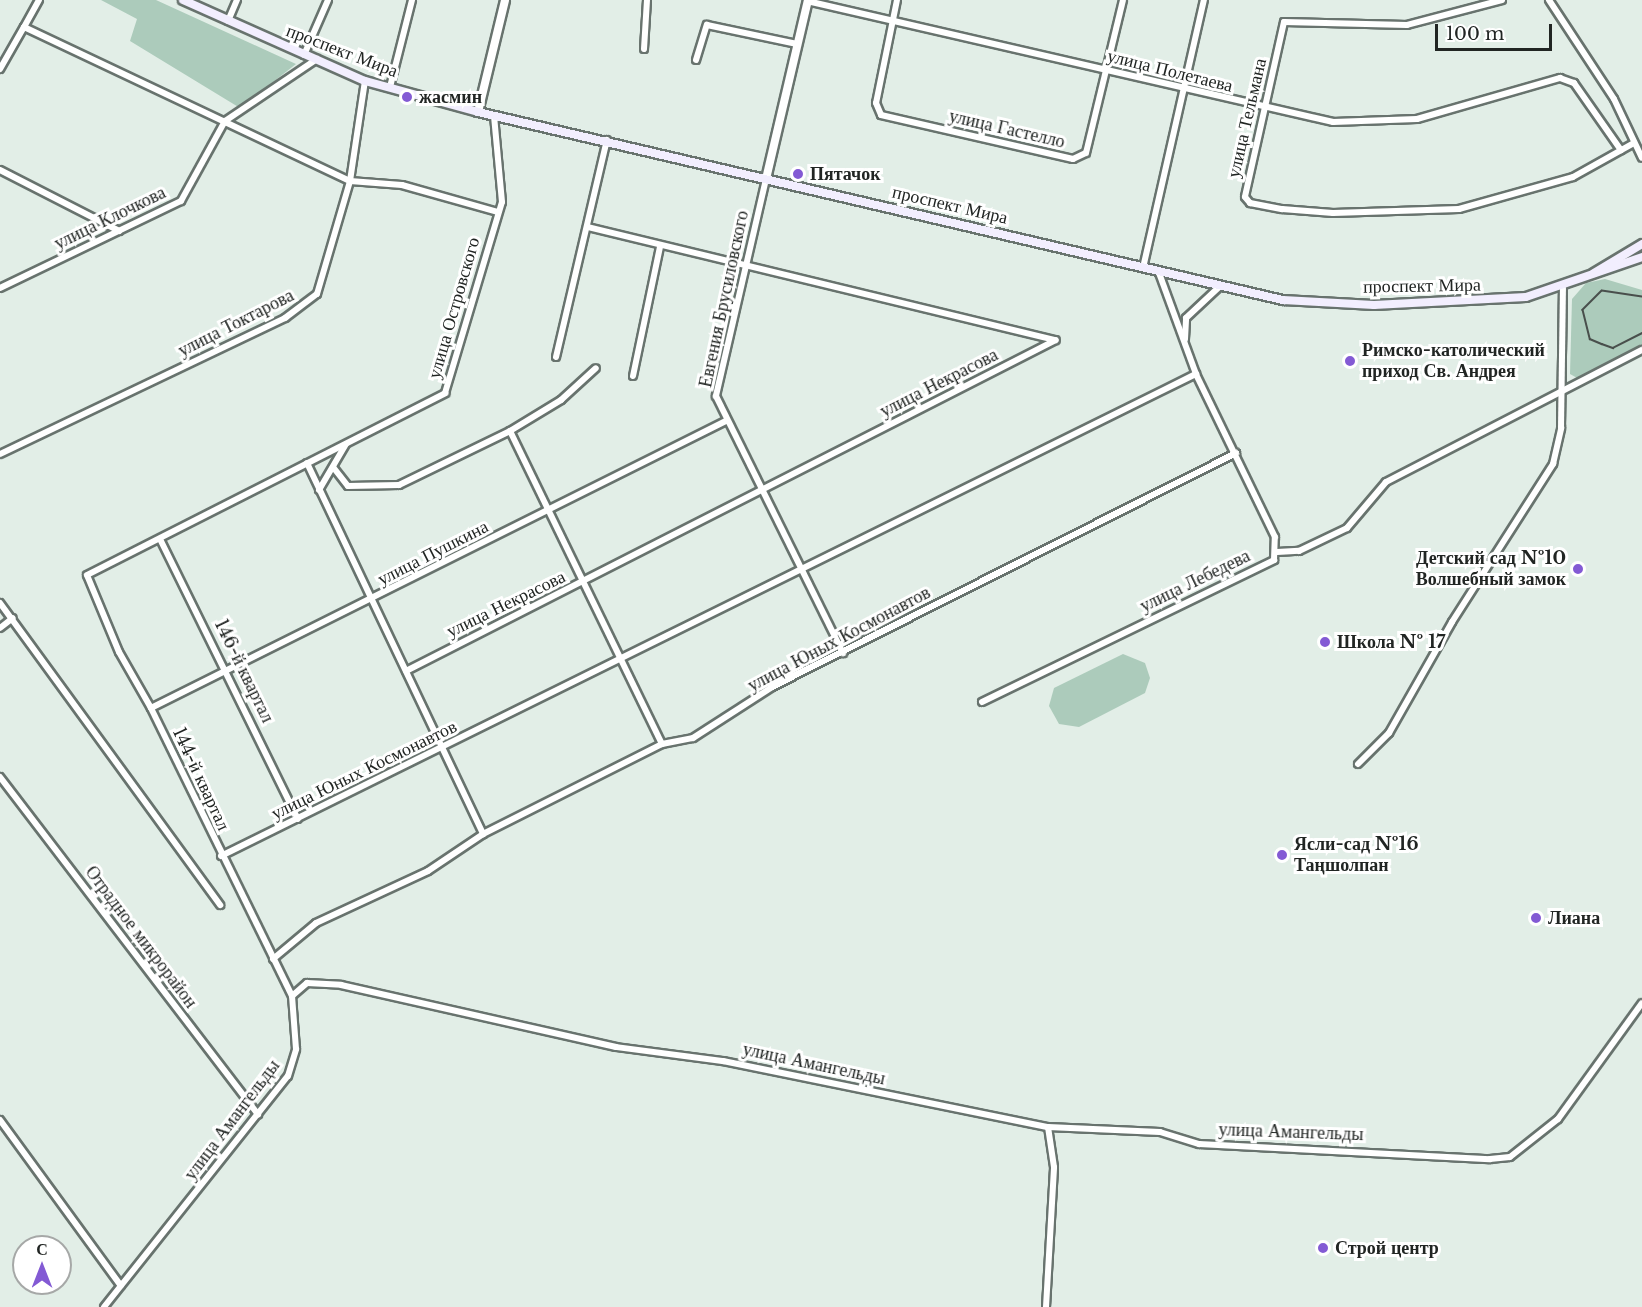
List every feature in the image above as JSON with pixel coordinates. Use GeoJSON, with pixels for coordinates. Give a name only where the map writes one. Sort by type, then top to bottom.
{"type":"FeatureCollection","features":[{"type":"Feature","properties":{"kind":"main road","name":"проспект Мира"},"geometry":{"type":"LineString","coordinates":[[183,0],[227,23],[365,81],[478,112],[607,140],[1159,273],[1283,300],[1374,305],[1465,304],[1563,288],[1642,257]]}},
{"type":"Feature","properties":{"kind":"main road","name":"проспект Мира"},"geometry":{"type":"LineString","coordinates":[[1586,278],[1642,244]]}},
{"type":"Feature","properties":{"kind":"street"},"geometry":{"type":"LineString","coordinates":[[0,69],[39,0]]}},
{"type":"Feature","properties":{"kind":"street"},"geometry":{"type":"LineString","coordinates":[[227,23],[237,0]]}},
{"type":"Feature","properties":{"kind":"street"},"geometry":{"type":"LineString","coordinates":[[304,55],[328,0]]}},
{"type":"Feature","properties":{"kind":"street"},"geometry":{"type":"LineString","coordinates":[[390,87],[412,0]]}},
{"type":"Feature","properties":{"kind":"street"},"geometry":{"type":"LineString","coordinates":[[478,112],[506,0]]}},
{"type":"Feature","properties":{"kind":"street"},"geometry":{"type":"LineString","coordinates":[[644,49],[646,0]]}},
{"type":"Feature","properties":{"kind":"street","name":"улица Гастелло"},"geometry":{"type":"LineString","coordinates":[[897,0],[876,103],[881,115],[978,140],[1073,159],[1086,153],[1123,0]]}},
{"type":"Feature","properties":{"kind":"street"},"geometry":{"type":"LineString","coordinates":[[1143,268],[1204,0]]}},
{"type":"Feature","properties":{"kind":"street","name":"улица Тельмана"},"geometry":{"type":"LineString","coordinates":[[1502,0],[1407,25],[1284,22],[1245,197],[1282,209],[1459,209],[1573,177],[1632,144]]}},
{"type":"Feature","properties":{"kind":"street"},"geometry":{"type":"LineString","coordinates":[[1549,0],[1614,99],[1632,144],[1642,158]]}},
{"type":"Feature","properties":{"kind":"street","name":"улица Полетаева"},"geometry":{"type":"LineString","coordinates":[[808,1],[1263,109],[1333,122],[1417,119],[1482,105],[1560,78],[1574,83],[1621,150]]}},
{"type":"Feature","properties":{"kind":"street","name":"Евгения Брусиловского"},"geometry":{"type":"LineString","coordinates":[[808,1],[716,396],[843,653]]}},
{"type":"Feature","properties":{"kind":"street"},"geometry":{"type":"LineString","coordinates":[[696,60],[707,25],[797,45]]}},
{"type":"Feature","properties":{"kind":"street"},"geometry":{"type":"LineString","coordinates":[[24,27],[350,181],[402,185],[498,212]]}},
{"type":"Feature","properties":{"kind":"street","name":"улица Клочкова"},"geometry":{"type":"LineString","coordinates":[[0,288],[181,201],[225,121],[317,59]]}},
{"type":"Feature","properties":{"kind":"street","name":"улица Токтарова"},"geometry":{"type":"LineString","coordinates":[[0,454],[309,302],[328,270],[350,181],[365,81]]}},
{"type":"Feature","properties":{"kind":"street","name":"улица Островского"},"geometry":{"type":"LineString","coordinates":[[87,575],[445,393],[498,212],[494,116]]}},
{"type":"Feature","properties":{"kind":"street"},"geometry":{"type":"LineString","coordinates":[[556,357],[607,140]]}},
{"type":"Feature","properties":{"kind":"street"},"geometry":{"type":"LineString","coordinates":[[0,170],[119,231]]}},
{"type":"Feature","properties":{"kind":"street","name":"улица Некрасова"},"geometry":{"type":"LineString","coordinates":[[406,671],[587,581],[1056,340],[746,266],[660,248],[588,227]]}},
{"type":"Feature","properties":{"kind":"street"},"geometry":{"type":"LineString","coordinates":[[633,376],[660,248]]}},
{"type":"Feature","properties":{"kind":"street","name":"улица Лебедева"},"geometry":{"type":"LineString","coordinates":[[982,702],[1274,560],[1277,552],[1275,537],[1196,374],[1159,273]]}},
{"type":"Feature","properties":{"kind":"street","name":"улица Лебедева"},"geometry":{"type":"LineString","coordinates":[[1185,343],[1186,318],[1220,287]]}},
{"type":"Feature","properties":{"kind":"street"},"geometry":{"type":"LineString","coordinates":[[1358,764],[1389,733],[1487,564],[1539,493],[1555,456],[1562,389],[1563,288]]}},
{"type":"Feature","properties":{"kind":"street"},"geometry":{"type":"LineString","coordinates":[[1277,552],[1299,551],[1347,528],[1386,482],[1562,389],[1642,350]]}},
{"type":"Feature","properties":{"kind":"street"},"geometry":{"type":"LineString","coordinates":[[333,467],[348,486],[390,487],[510,431],[561,400],[596,368]]}},
{"type":"Feature","properties":{"kind":"street","name":"улица Юных Космонавтов"},"geometry":{"type":"LineString","coordinates":[[221,856],[624,660],[1196,374]]}},
{"type":"Feature","properties":{"kind":"street","name":"улица Пушкина"},"geometry":{"type":"LineString","coordinates":[[151,708],[372,600],[726,420]]}},
{"type":"Feature","properties":{"kind":"street"},"geometry":{"type":"LineString","coordinates":[[510,431],[587,581],[662,744]]}},
{"type":"Feature","properties":{"kind":"street"},"geometry":{"type":"LineString","coordinates":[[319,490],[347,443]]}},
{"type":"Feature","properties":{"kind":"street","name":"улица Юных Космонавтов"},"geometry":{"type":"LineString","coordinates":[[273,959],[316,924],[428,871],[483,834],[662,744],[693,738],[772,687],[1236,453]]}},
{"type":"Feature","properties":{"kind":"street"},"geometry":{"type":"LineString","coordinates":[[307,463],[445,748],[483,834]]}},
{"type":"Feature","properties":{"kind":"street","name":"146-й квартал"},"geometry":{"type":"LineString","coordinates":[[160,538],[228,672],[298,819]]}},
{"type":"Feature","properties":{"kind":"street","name":"144-й квартал"},"geometry":{"type":"LineString","coordinates":[[87,575],[118,652],[151,708],[221,856],[292,996]]}},
{"type":"Feature","properties":{"kind":"street"},"geometry":{"type":"LineString","coordinates":[[0,603],[220,904]]}},
{"type":"Feature","properties":{"kind":"street"},"geometry":{"type":"LineString","coordinates":[[0,628],[13,618]]}},
{"type":"Feature","properties":{"kind":"street","name":"Отрадное микрорайон"},"geometry":{"type":"LineString","coordinates":[[0,777],[258,1116]]}},
{"type":"Feature","properties":{"kind":"street","name":"улица Амангельды"},"geometry":{"type":"LineString","coordinates":[[104,1307],[258,1116],[293,1062],[292,996],[307,983],[323,982],[616,1047],[723,1060],[1048,1127],[1160,1132],[1199,1144],[1510,1157],[1558,1119],[1642,1003]]}},
{"type":"Feature","properties":{"kind":"street"},"geometry":{"type":"LineString","coordinates":[[0,1120],[122,1286]]}},
{"type":"Feature","properties":{"kind":"street"},"geometry":{"type":"LineString","coordinates":[[1046,1307],[1054,1167],[1048,1127]]}},
{"type":"Feature","properties":{"kind":"green space"},"geometry":{"type":"Polygon","coordinates":[[[101,0],[156,0],[296,64],[240,108],[130,41],[137,19],[101,0]]]}},
{"type":"Feature","properties":{"kind":"green space"},"geometry":{"type":"Polygon","coordinates":[[[1605,279],[1642,290],[1642,345],[1579,379],[1570,374],[1572,299],[1586,283],[1605,279]]]}},
{"type":"Feature","properties":{"kind":"green space"},"geometry":{"type":"Polygon","coordinates":[[[1123,654],[1145,663],[1150,678],[1145,693],[1079,727],[1059,724],[1049,706],[1054,688],[1123,654]]]}},
{"type":"Feature","properties":{"kind":"tram line"},"geometry":{"type":"LineString","coordinates":[[1642,297],[1602,291],[1583,310],[1590,339],[1602,344],[1613,348],[1642,333]]}},
{"type":"Feature","properties":{"kind":"place","name":"жасмин"},"geometry":{"type":"Point","coordinates":[407,97]}},
{"type":"Feature","properties":{"kind":"place","name":"Пятачок"},"geometry":{"type":"Point","coordinates":[798,174]}},
{"type":"Feature","properties":{"kind":"place","name":"Римско-католический приход Св. Андрея"},"geometry":{"type":"Point","coordinates":[1350,361]}},
{"type":"Feature","properties":{"kind":"place","name":"Детский сад №10 Волшебный замок"},"geometry":{"type":"Point","coordinates":[1578,569]}},
{"type":"Feature","properties":{"kind":"place","name":"Школа № 17"},"geometry":{"type":"Point","coordinates":[1325,642]}},
{"type":"Feature","properties":{"kind":"place","name":"Ясли-сад №16 Таңшолпан"},"geometry":{"type":"Point","coordinates":[1282,855]}},
{"type":"Feature","properties":{"kind":"place","name":"Лиана"},"geometry":{"type":"Point","coordinates":[1536,918]}},
{"type":"Feature","properties":{"kind":"place","name":"Строй центр"},"geometry":{"type":"Point","coordinates":[1323,1248]}}]}
